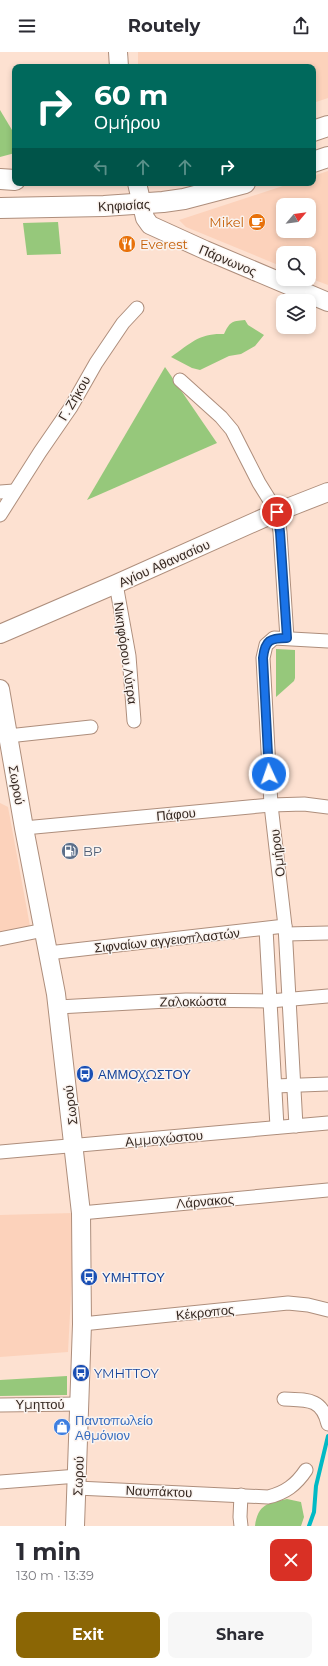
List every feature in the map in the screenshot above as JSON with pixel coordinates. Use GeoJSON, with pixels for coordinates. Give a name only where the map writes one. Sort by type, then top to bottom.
{"type":"FeatureCollection","features":[{"type":"Feature","properties":{"kind":"main road"},"geometry":{"type":"LineString","coordinates":[[316,130],[328,126]]}},
{"type":"Feature","properties":{"kind":"main road"},"geometry":{"type":"LineString","coordinates":[[316,161],[328,157]]}},
{"type":"Feature","properties":{"kind":"main road"},"geometry":{"type":"LineString","coordinates":[[0,180],[12,180]]}},
{"type":"Feature","properties":{"kind":"main road","name":"Κηφισίας"},"geometry":{"type":"LineString","coordinates":[[0,208],[141,204],[184,199],[234,186]]}},
{"type":"Feature","properties":{"kind":"street"},"geometry":{"type":"LineString","coordinates":[[118,52],[119,64]]}},
{"type":"Feature","properties":{"kind":"street","name":"Πάρνωνος"},"geometry":{"type":"LineString","coordinates":[[137,186],[145,218],[150,225],[328,302]]}},
{"type":"Feature","properties":{"kind":"street","name":"Γ. Ζήκου"},"geometry":{"type":"LineString","coordinates":[[0,515],[14,491],[71,407],[96,363],[123,323],[137,308]]}},
{"type":"Feature","properties":{"kind":"street"},"geometry":{"type":"LineString","coordinates":[[180,380],[221,417],[232,430],[259,483],[277,512],[280,532],[287,638]]}},
{"type":"Feature","properties":{"kind":"street"},"geometry":{"type":"LineString","coordinates":[[0,492],[14,491]]}},
{"type":"Feature","properties":{"kind":"street","name":"Αγίου Αθανασίου"},"geometry":{"type":"LineString","coordinates":[[0,634],[277,512],[328,492]]}},
{"type":"Feature","properties":{"kind":"street","name":"Νικηφόρου Λύτρα"},"geometry":{"type":"LineString","coordinates":[[116,584],[129,656],[134,721]]}},
{"type":"Feature","properties":{"kind":"street","name":"Ομήρου"},"geometry":{"type":"LineString","coordinates":[[296,1126],[285,930],[271,805],[263,654],[266,645],[274,638],[328,641]]}},
{"type":"Feature","properties":{"kind":"street","name":"Σωρού"},"geometry":{"type":"LineString","coordinates":[[0,689],[24,828],[58,1007],[81,1213],[82,1324],[78,1482],[75,1526]]}},
{"type":"Feature","properties":{"kind":"street"},"geometry":{"type":"LineString","coordinates":[[8,736],[91,727]]}},
{"type":"Feature","properties":{"kind":"street","name":"Πάφου"},"geometry":{"type":"LineString","coordinates":[[24,828],[271,805],[304,804],[328,807]]}},
{"type":"Feature","properties":{"kind":"street"},"geometry":{"type":"LineString","coordinates":[[266,929],[277,1127]]}},
{"type":"Feature","properties":{"kind":"street","name":"Σιφναίων αγγειοπλαστών"},"geometry":{"type":"LineString","coordinates":[[48,953],[266,929],[328,934]]}},
{"type":"Feature","properties":{"kind":"street"},"geometry":{"type":"LineString","coordinates":[[0,939],[44,930]]}},
{"type":"Feature","properties":{"kind":"street","name":"Ζαλοκώστα"},"geometry":{"type":"LineString","coordinates":[[58,1007],[186,1000],[270,1001],[328,996]]}},
{"type":"Feature","properties":{"kind":"street"},"geometry":{"type":"LineString","coordinates":[[275,1086],[328,1084]]}},
{"type":"Feature","properties":{"kind":"street","name":"Αμμοχώστου"},"geometry":{"type":"LineString","coordinates":[[0,1152],[328,1123]]}},
{"type":"Feature","properties":{"kind":"street","name":"Λάρνακος"},"geometry":{"type":"LineString","coordinates":[[81,1213],[328,1190]]}},
{"type":"Feature","properties":{"kind":"street","name":"Κέκροπος"},"geometry":{"type":"LineString","coordinates":[[82,1324],[288,1303],[308,1305],[328,1310]]}},
{"type":"Feature","properties":{"kind":"street"},"geometry":{"type":"LineString","coordinates":[[284,1399],[315,1402],[326,1415],[328,1424]]}},
{"type":"Feature","properties":{"kind":"street","name":"Υμηττού"},"geometry":{"type":"LineString","coordinates":[[0,1404],[80,1404]]}},
{"type":"Feature","properties":{"kind":"street","name":"Ναυπάκτου"},"geometry":{"type":"LineString","coordinates":[[0,1482],[78,1482],[268,1496],[283,1492],[298,1482],[306,1470]]}},
{"type":"Feature","properties":{"kind":"street"},"geometry":{"type":"LineString","coordinates":[[241,1495],[241,1526]]}},
{"type":"Feature","properties":{"kind":"shaded area"},"geometry":{"type":"Polygon","coordinates":[[[138,52],[328,52],[328,98],[316,102],[316,64],[138,64],[138,52]]]}},
{"type":"Feature","properties":{"kind":"shaded area"},"geometry":{"type":"Polygon","coordinates":[[[328,171],[328,285],[316,281],[316,246],[276,246],[276,264],[186,227],[179,220],[283,186],[316,186],[316,175],[328,171]]]}},
{"type":"Feature","properties":{"kind":"shaded area"},"geometry":{"type":"Polygon","coordinates":[[[0,803],[8,807],[30,926],[0,932],[0,803]]]}},
{"type":"Feature","properties":{"kind":"shaded area"},"geometry":{"type":"Polygon","coordinates":[[[73,1213],[74,1238],[68,1352],[0,1357],[0,1215],[73,1213]]]}},
{"type":"Feature","properties":{"kind":"green space"},"geometry":{"type":"Polygon","coordinates":[[[0,110],[12,130],[12,154],[0,157],[0,110]]]}},
{"type":"Feature","properties":{"kind":"green space"},"geometry":{"type":"Polygon","coordinates":[[[58,222],[61,254],[27,255],[23,223],[58,222]]]}},
{"type":"Feature","properties":{"kind":"green space"},"geometry":{"type":"Polygon","coordinates":[[[245,320],[248,325],[264,335],[255,346],[241,354],[229,356],[200,370],[192,368],[171,357],[190,343],[202,337],[215,334],[224,334],[232,323],[245,320]]]}},
{"type":"Feature","properties":{"kind":"green space"},"geometry":{"type":"Polygon","coordinates":[[[165,367],[217,443],[87,500],[165,367]]]}},
{"type":"Feature","properties":{"kind":"green space"},"geometry":{"type":"Polygon","coordinates":[[[276,649],[295,650],[295,678],[294,681],[276,697],[276,649]]]}},
{"type":"Feature","properties":{"kind":"green space"},"geometry":{"type":"Polygon","coordinates":[[[67,1376],[67,1395],[0,1396],[0,1380],[67,1376]]]}},
{"type":"Feature","properties":{"kind":"green space"},"geometry":{"type":"Polygon","coordinates":[[[287,1499],[301,1502],[304,1517],[301,1526],[255,1526],[256,1519],[261,1509],[274,1502],[287,1499]]]}},
{"type":"Feature","properties":{"kind":"waterway"},"geometry":{"type":"LineString","coordinates":[[309,1526],[314,1512],[316,1486],[328,1436]]}},
{"type":"Feature","properties":{"kind":"place","name":"Mikel"},"geometry":{"type":"Point","coordinates":[257,222]}},
{"type":"Feature","properties":{"kind":"place","name":"Everest"},"geometry":{"type":"Point","coordinates":[127,244]}},
{"type":"Feature","properties":{"kind":"place","name":"BP"},"geometry":{"type":"Point","coordinates":[70,851]}},
{"type":"Feature","properties":{"kind":"place","name":"ΑΜΜΟΧΩΣΤΟΥ"},"geometry":{"type":"Point","coordinates":[85,1074]}},
{"type":"Feature","properties":{"kind":"place","name":"ΥΜΗΤΤΟΥ"},"geometry":{"type":"Point","coordinates":[89,1277]}},
{"type":"Feature","properties":{"kind":"place","name":"YMHTTOY"},"geometry":{"type":"Point","coordinates":[81,1373]}},
{"type":"Feature","properties":{"kind":"place","name":"Παντοπωλείο Αθμόνιον"},"geometry":{"type":"Point","coordinates":[62,1427]}},
{"type":"Feature","properties":{"kind":"route"},"geometry":{"type":"LineString","coordinates":[[269,774],[263,658],[264,649],[269,641],[274,638],[287,638],[280,532],[277,512]]}}]}
